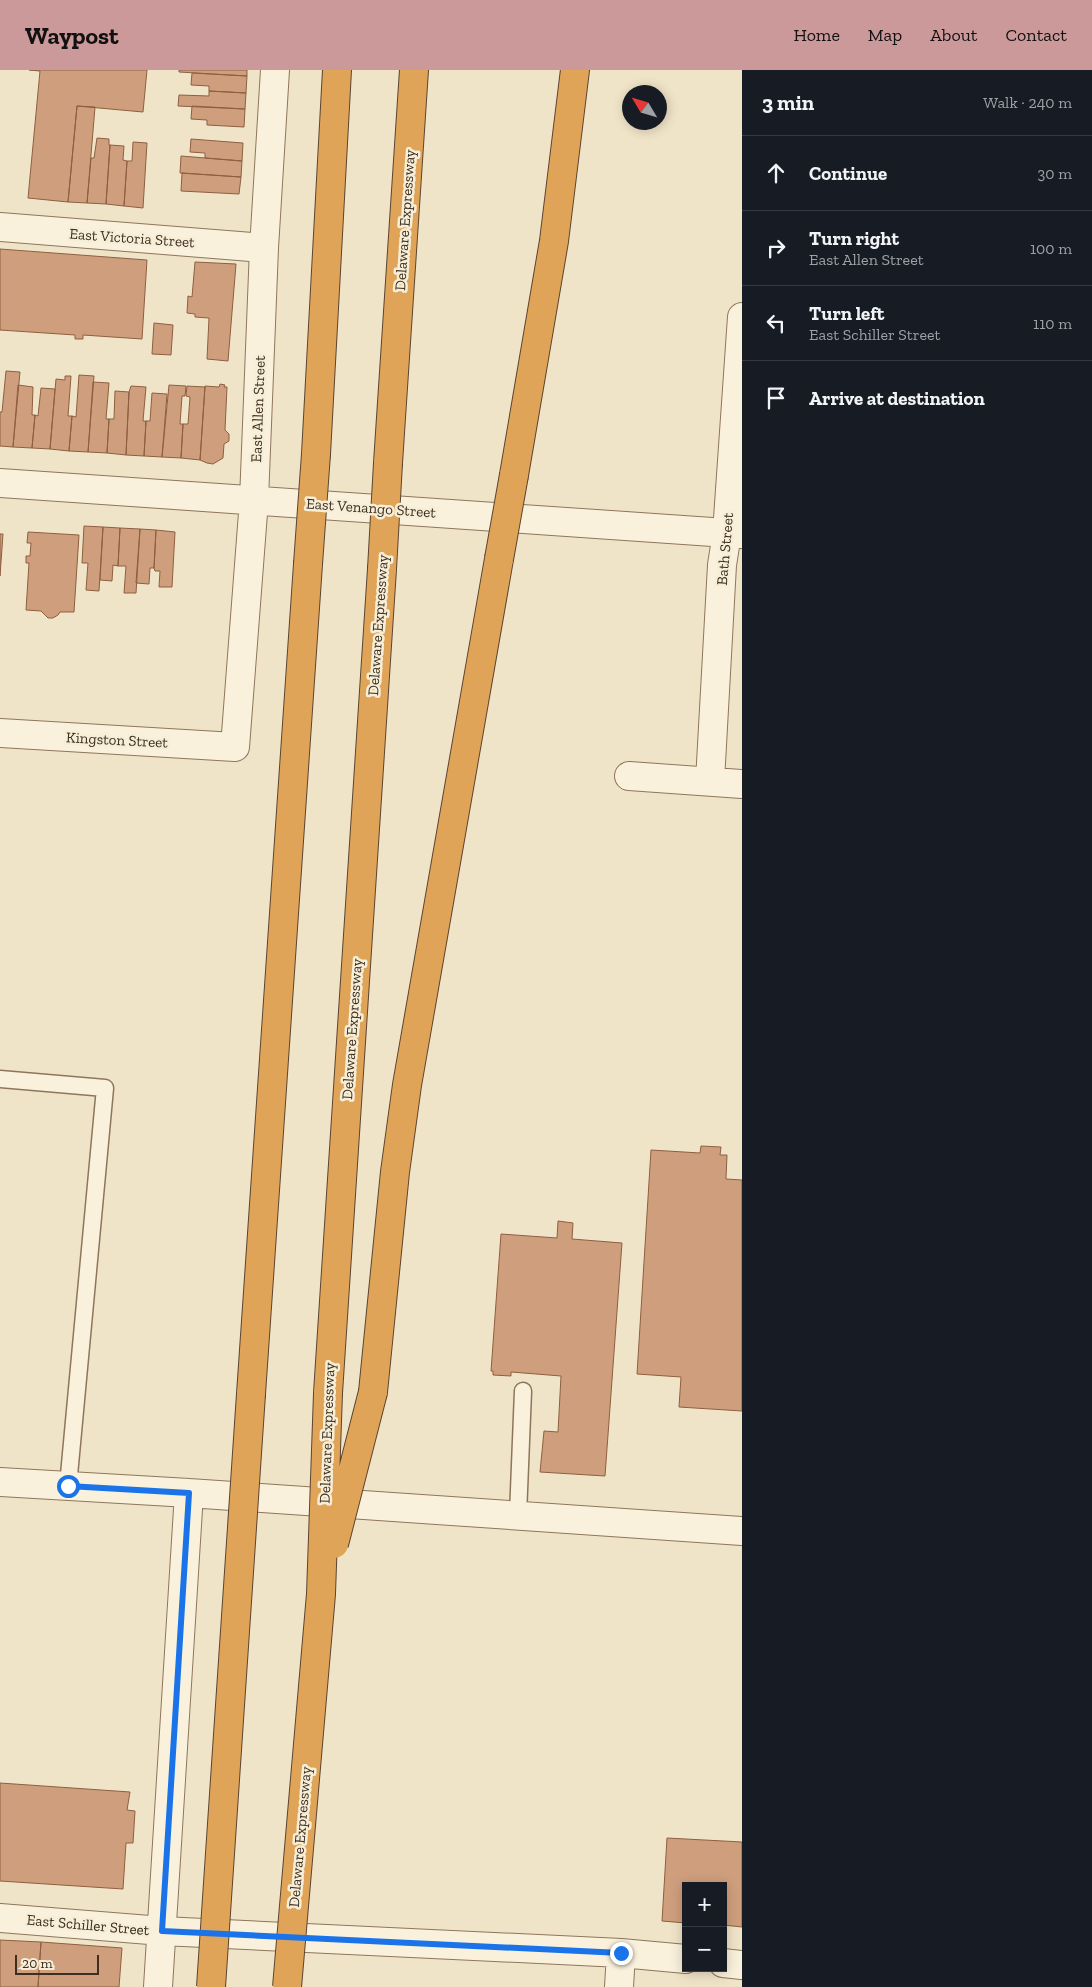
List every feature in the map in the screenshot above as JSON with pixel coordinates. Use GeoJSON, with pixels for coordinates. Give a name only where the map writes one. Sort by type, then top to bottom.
{"type":"FeatureCollection","features":[{"type":"Feature","properties":{"kind":"highway"},"geometry":{"type":"LineString","coordinates":[[211,1987],[316,454],[338,70]]}},
{"type":"Feature","properties":{"kind":"highway","name":"Delaware Expressway"},"geometry":{"type":"LineString","coordinates":[[288,1987],[321,1594],[328,1393],[414,70]]}},
{"type":"Feature","properties":{"kind":"highway"},"geometry":{"type":"LineString","coordinates":[[321,1594],[373,1392],[395,1172],[406,1094],[554,241],[568,141],[575,70]]}},
{"type":"Feature","properties":{"kind":"street","name":"East Allen Street"},"geometry":{"type":"LineString","coordinates":[[235,747],[254,500],[264,248],[275,70]]}},
{"type":"Feature","properties":{"kind":"street","name":"East Victoria Street"},"geometry":{"type":"LineString","coordinates":[[0,227],[264,248]]}},
{"type":"Feature","properties":{"kind":"street","name":"Bath Street"},"geometry":{"type":"LineString","coordinates":[[710,781],[722,565],[734,534],[742,317]]}},
{"type":"Feature","properties":{"kind":"street","name":"East Venango Street"},"geometry":{"type":"LineString","coordinates":[[0,483],[734,534]]}},
{"type":"Feature","properties":{"kind":"street","name":"Kingston Street"},"geometry":{"type":"LineString","coordinates":[[0,733],[235,747]]}},
{"type":"Feature","properties":{"kind":"street"},"geometry":{"type":"LineString","coordinates":[[629,776],[742,784]]}},
{"type":"Feature","properties":{"kind":"street"},"geometry":{"type":"LineString","coordinates":[[0,1482],[742,1531]]}},
{"type":"Feature","properties":{"kind":"street"},"geometry":{"type":"LineString","coordinates":[[158,1987],[189,1493]]}},
{"type":"Feature","properties":{"kind":"street","name":"East Schiller Street"},"geometry":{"type":"LineString","coordinates":[[0,1918],[162,1931],[621,1953],[682,1959]]}},
{"type":"Feature","properties":{"kind":"street"},"geometry":{"type":"LineString","coordinates":[[619,1987],[621,1953]]}},
{"type":"Feature","properties":{"kind":"street"},"geometry":{"type":"LineString","coordinates":[[727,1963],[742,1964]]}},
{"type":"Feature","properties":{"kind":"lane"},"geometry":{"type":"LineString","coordinates":[[0,1080],[104,1088],[68,1486]]}},
{"type":"Feature","properties":{"kind":"lane"},"geometry":{"type":"LineString","coordinates":[[518,1515],[523,1391]]}},
{"type":"Feature","properties":{"kind":"building"},"geometry":{"type":"Polygon","coordinates":[[[29,70],[147,70],[143,112],[77,106],[68,202],[28,198],[40,71],[29,70]]]}},
{"type":"Feature","properties":{"kind":"building"},"geometry":{"type":"Polygon","coordinates":[[[179,70],[247,70],[247,76],[179,72],[179,70]]]}},
{"type":"Feature","properties":{"kind":"building"},"geometry":{"type":"Polygon","coordinates":[[[192,73],[247,76],[246,93],[209,91],[209,86],[191,85],[192,73]]]}},
{"type":"Feature","properties":{"kind":"building"},"geometry":{"type":"Polygon","coordinates":[[[209,91],[246,93],[245,109],[178,106],[179,95],[209,96],[209,91]]]}},
{"type":"Feature","properties":{"kind":"building"},"geometry":{"type":"Polygon","coordinates":[[[77,106],[95,107],[87,203],[68,202],[77,106]]]}},
{"type":"Feature","properties":{"kind":"building"},"geometry":{"type":"Polygon","coordinates":[[[192,106],[245,109],[244,127],[207,125],[207,120],[191,119],[192,106]]]}},
{"type":"Feature","properties":{"kind":"building"},"geometry":{"type":"Polygon","coordinates":[[[97,138],[109,139],[110,145],[106,204],[87,203],[91,158],[94,158],[97,138]]]}},
{"type":"Feature","properties":{"kind":"building"},"geometry":{"type":"Polygon","coordinates":[[[191,139],[243,143],[242,161],[205,158],[205,153],[190,152],[191,139]]]}},
{"type":"Feature","properties":{"kind":"building"},"geometry":{"type":"Polygon","coordinates":[[[133,142],[147,143],[143,208],[124,206],[127,161],[132,161],[133,142]]]}},
{"type":"Feature","properties":{"kind":"building"},"geometry":{"type":"Polygon","coordinates":[[[110,145],[124,146],[123,160],[127,161],[124,206],[106,204],[110,145]]]}},
{"type":"Feature","properties":{"kind":"building"},"geometry":{"type":"Polygon","coordinates":[[[181,156],[242,161],[241,177],[180,173],[181,156]]]}},
{"type":"Feature","properties":{"kind":"building"},"geometry":{"type":"Polygon","coordinates":[[[182,173],[241,177],[239,194],[181,191],[182,173]]]}},
{"type":"Feature","properties":{"kind":"building"},"geometry":{"type":"Polygon","coordinates":[[[0,249],[147,260],[142,339],[83,335],[83,339],[75,339],[75,335],[0,330],[0,249]]]}},
{"type":"Feature","properties":{"kind":"building"},"geometry":{"type":"Polygon","coordinates":[[[195,262],[236,264],[228,361],[207,359],[209,318],[195,317],[195,314],[187,313],[188,296],[192,297],[195,262]]]}},
{"type":"Feature","properties":{"kind":"building"},"geometry":{"type":"Polygon","coordinates":[[[154,323],[173,325],[171,355],[152,354],[154,323]]]}},
{"type":"Feature","properties":{"kind":"building"},"geometry":{"type":"Polygon","coordinates":[[[6,371],[20,372],[13,447],[0,446],[0,412],[2,412],[6,371]]]}},
{"type":"Feature","properties":{"kind":"building"},"geometry":{"type":"Polygon","coordinates":[[[79,375],[94,376],[88,452],[69,451],[72,416],[76,417],[79,375]]]}},
{"type":"Feature","properties":{"kind":"building"},"geometry":{"type":"Polygon","coordinates":[[[65,376],[71,376],[68,416],[72,416],[69,451],[50,449],[56,379],[65,380],[65,376]]]}},
{"type":"Feature","properties":{"kind":"building"},"geometry":{"type":"Polygon","coordinates":[[[93,382],[109,383],[106,419],[109,419],[107,453],[88,452],[93,382]]]}},
{"type":"Feature","properties":{"kind":"building"},"geometry":{"type":"Polygon","coordinates":[[[220,384],[227,387],[225,430],[229,434],[229,441],[224,444],[223,458],[213,464],[200,460],[205,386],[219,387],[220,384]]]}},
{"type":"Feature","properties":{"kind":"building"},"geometry":{"type":"Polygon","coordinates":[[[18,385],[33,387],[32,415],[35,415],[32,448],[13,447],[18,385]]]}},
{"type":"Feature","properties":{"kind":"building"},"geometry":{"type":"Polygon","coordinates":[[[169,385],[186,386],[185,396],[182,396],[180,424],[183,424],[181,458],[162,457],[169,385]]]}},
{"type":"Feature","properties":{"kind":"building"},"geometry":{"type":"Polygon","coordinates":[[[131,386],[146,387],[143,421],[146,421],[144,456],[126,455],[129,392],[131,386]]]}},
{"type":"Feature","properties":{"kind":"building"},"geometry":{"type":"Polygon","coordinates":[[[187,386],[205,387],[200,460],[181,458],[183,424],[188,424],[190,397],[186,396],[187,386]]]}},
{"type":"Feature","properties":{"kind":"building"},"geometry":{"type":"Polygon","coordinates":[[[41,388],[55,389],[50,449],[32,448],[35,415],[38,416],[41,388]]]}},
{"type":"Feature","properties":{"kind":"building"},"geometry":{"type":"Polygon","coordinates":[[[115,391],[129,392],[126,455],[107,453],[109,419],[114,419],[115,391]]]}},
{"type":"Feature","properties":{"kind":"building"},"geometry":{"type":"Polygon","coordinates":[[[152,393],[167,394],[162,457],[144,456],[146,421],[150,421],[152,393]]]}},
{"type":"Feature","properties":{"kind":"building"},"geometry":{"type":"Polygon","coordinates":[[[84,526],[103,527],[99,591],[86,590],[88,563],[82,563],[84,526]]]}},
{"type":"Feature","properties":{"kind":"building"},"geometry":{"type":"Polygon","coordinates":[[[103,527],[120,528],[118,566],[113,565],[112,581],[100,580],[103,527]]]}},
{"type":"Feature","properties":{"kind":"building"},"geometry":{"type":"Polygon","coordinates":[[[120,528],[140,529],[136,593],[124,593],[126,566],[118,566],[120,528]]]}},
{"type":"Feature","properties":{"kind":"building"},"geometry":{"type":"Polygon","coordinates":[[[140,529],[156,530],[154,568],[150,568],[149,584],[136,583],[140,529]]]}},
{"type":"Feature","properties":{"kind":"building"},"geometry":{"type":"Polygon","coordinates":[[[156,530],[175,532],[172,587],[159,587],[160,571],[155,571],[154,568],[156,530]]]}},
{"type":"Feature","properties":{"kind":"building"},"geometry":{"type":"Polygon","coordinates":[[[28,532],[79,535],[74,612],[60,612],[53,618],[48,618],[41,611],[26,610],[29,563],[26,563],[26,556],[30,556],[31,543],[27,543],[28,532]]]}},
{"type":"Feature","properties":{"kind":"building"},"geometry":{"type":"Polygon","coordinates":[[[0,534],[3,534],[0,576],[0,534]]]}},
{"type":"Feature","properties":{"kind":"building"},"geometry":{"type":"Polygon","coordinates":[[[701,1146],[721,1147],[720,1155],[727,1155],[726,1179],[742,1180],[742,1411],[679,1407],[681,1377],[637,1374],[651,1150],[700,1153],[701,1146]]]}},
{"type":"Feature","properties":{"kind":"building"},"geometry":{"type":"Polygon","coordinates":[[[558,1221],[573,1223],[572,1239],[622,1243],[605,1476],[540,1472],[544,1431],[558,1432],[561,1376],[511,1372],[511,1376],[493,1375],[493,1371],[491,1371],[501,1234],[557,1238],[558,1221]]]}},
{"type":"Feature","properties":{"kind":"building"},"geometry":{"type":"Polygon","coordinates":[[[0,1783],[130,1792],[127,1810],[135,1811],[133,1843],[126,1843],[123,1889],[0,1881],[0,1783]]]}},
{"type":"Feature","properties":{"kind":"building"},"geometry":{"type":"Polygon","coordinates":[[[667,1838],[742,1842],[742,1927],[727,1925],[727,1882],[682,1882],[682,1923],[662,1921],[667,1838]]]}},
{"type":"Feature","properties":{"kind":"building"},"geometry":{"type":"Polygon","coordinates":[[[0,1940],[41,1942],[38,1987],[0,1987],[0,1940]]]}},
{"type":"Feature","properties":{"kind":"building"},"geometry":{"type":"Polygon","coordinates":[[[41,1942],[122,1948],[119,1987],[38,1987],[41,1942]]]}},
{"type":"Feature","properties":{"kind":"route"},"geometry":{"type":"LineString","coordinates":[[68,1486],[189,1493],[162,1931],[621,1953]]}}]}
